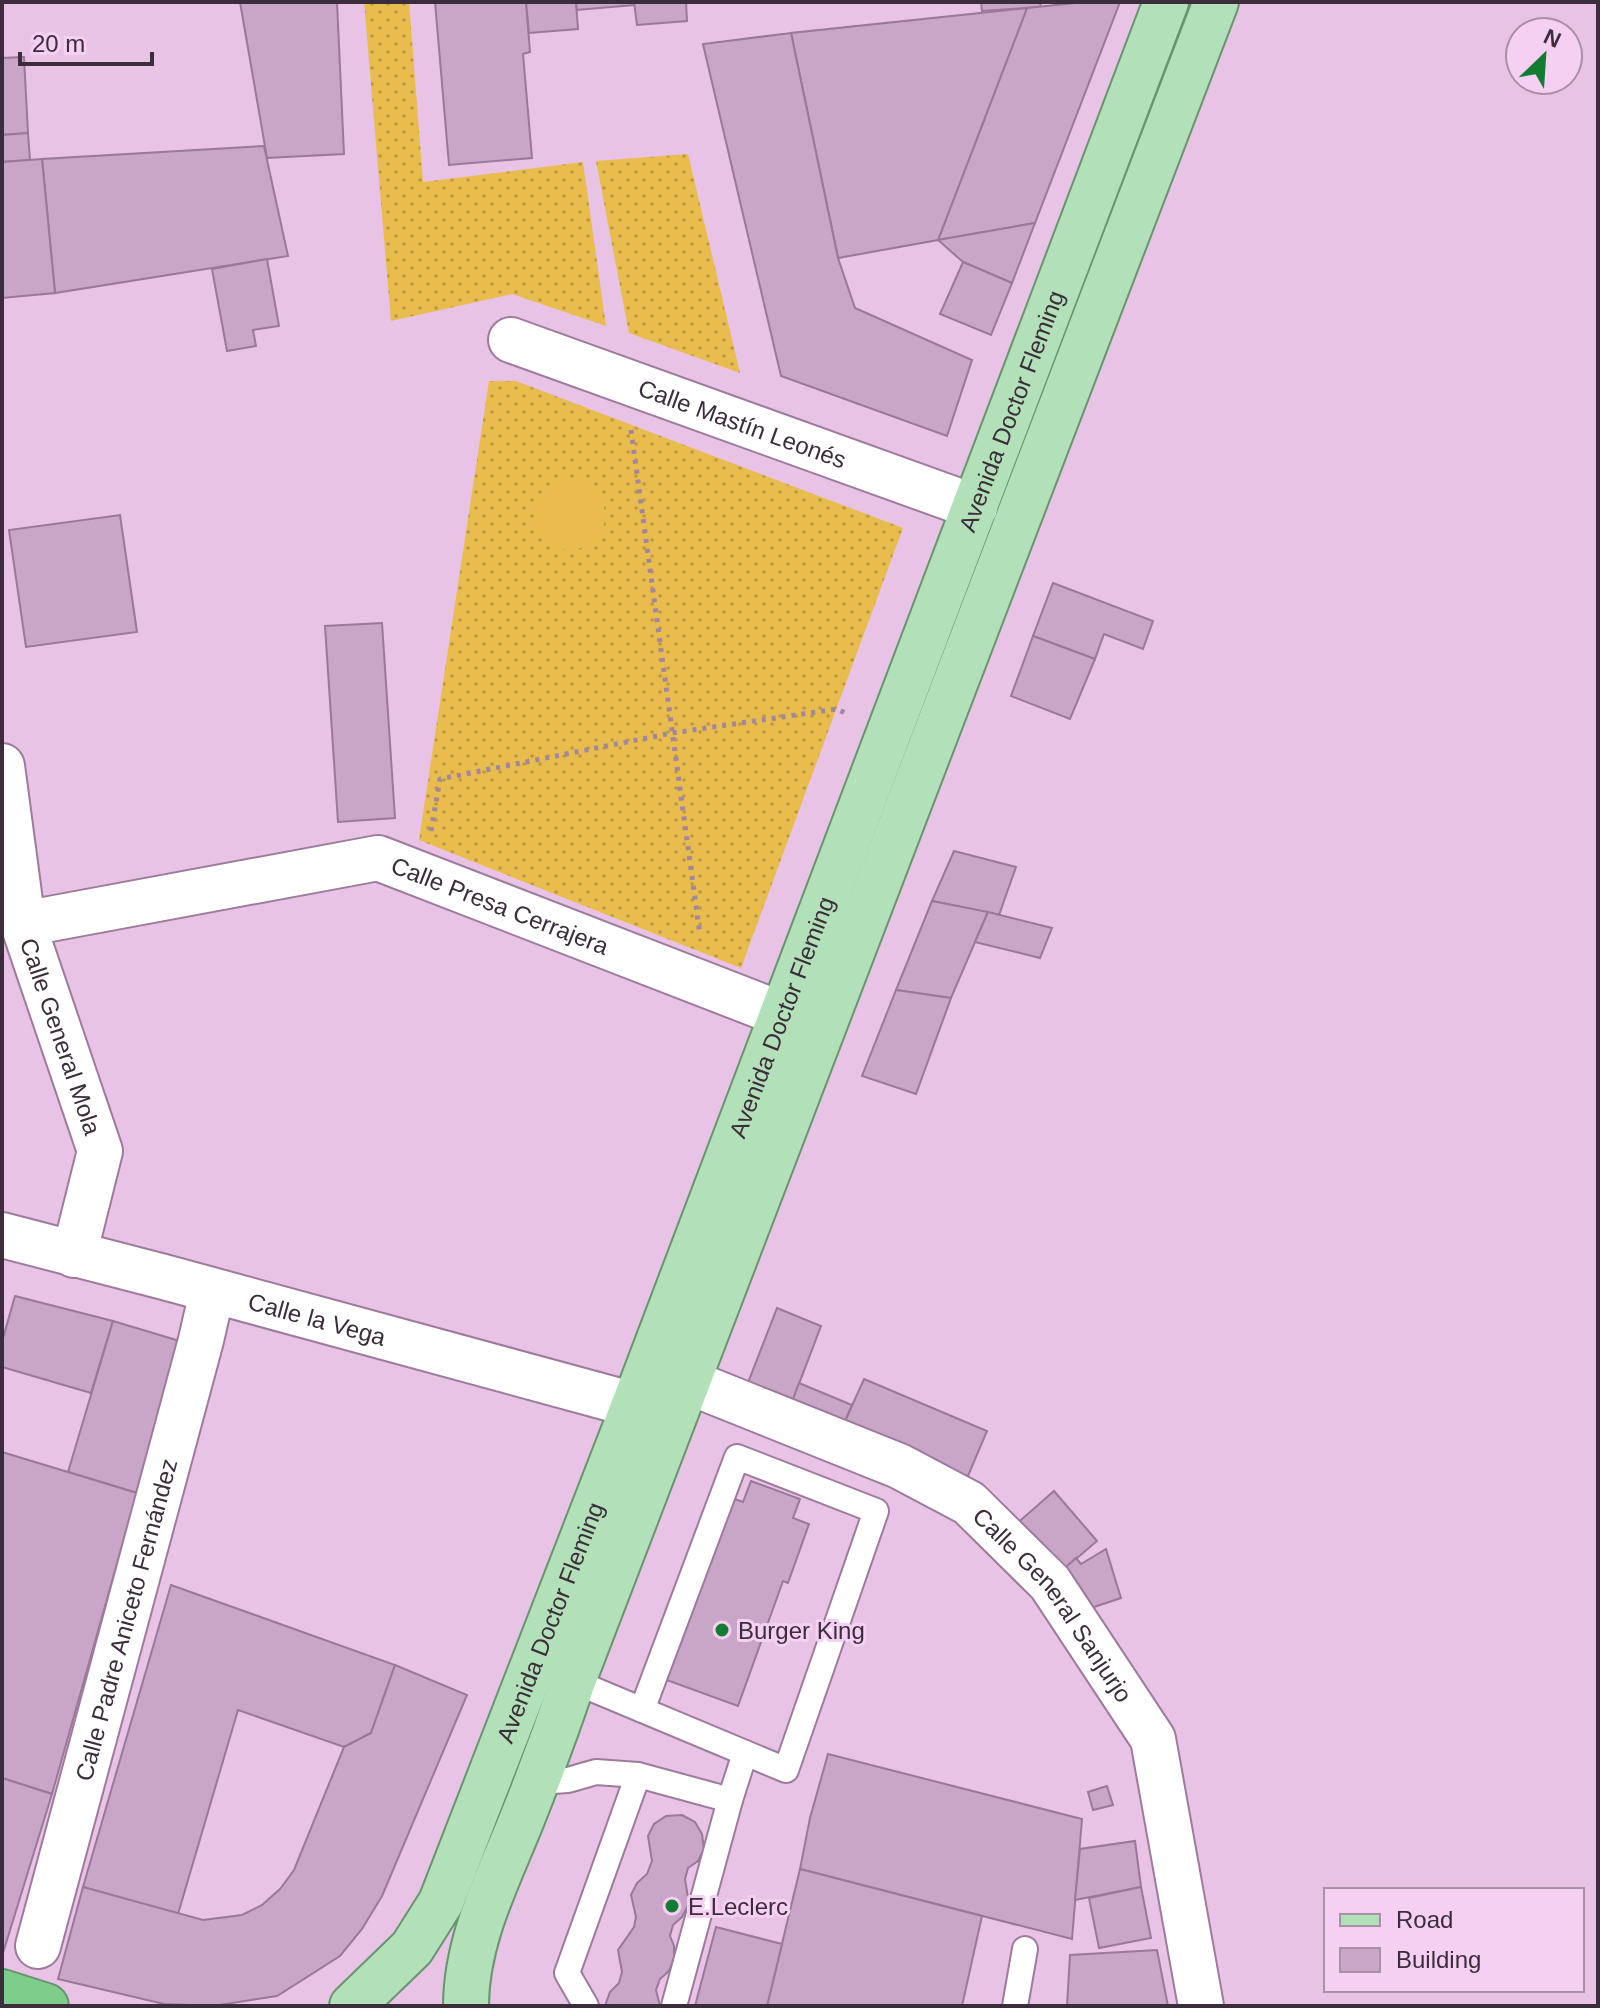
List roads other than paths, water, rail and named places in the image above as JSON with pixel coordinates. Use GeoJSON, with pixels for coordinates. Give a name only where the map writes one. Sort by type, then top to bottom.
{"type":"FeatureCollection","features":[{"type":"Feature","properties":{"kind":"highway"},"geometry":{"type":"LineString","coordinates":[[2,1992],[46,2006]]}},
{"type":"Feature","properties":{"kind":"main road","name":"Avenida Doctor Fleming"},"geometry":{"type":"LineString","coordinates":[[352,2006],[412,1948],[441,1902],[634,1405],[1166,2]]}},
{"type":"Feature","properties":{"kind":"main road","name":"Avenida Doctor Fleming"},"geometry":{"type":"LineString","coordinates":[[466,2006],[472,1948],[1216,2]]}},
{"type":"Feature","properties":{"kind":"street","name":"Calle Mastín Leonés"},"geometry":{"type":"LineString","coordinates":[[511,340],[975,507]]}},
{"type":"Feature","properties":{"kind":"street","name":"Calle General Mola"},"geometry":{"type":"LineString","coordinates":[[2,766],[23,924],[100,1151],[74,1255]]}},
{"type":"Feature","properties":{"kind":"street","name":"Calle Presa Cerrajera"},"geometry":{"type":"LineString","coordinates":[[23,924],[378,858],[781,1014]]}},
{"type":"Feature","properties":{"kind":"street","name":"Calle la Vega"},"geometry":{"type":"LineString","coordinates":[[2,1235],[634,1405]]}},
{"type":"Feature","properties":{"kind":"street","name":"Calle Padre Aniceto Fernández"},"geometry":{"type":"LineString","coordinates":[[38,1946],[212,1292]]}},
{"type":"Feature","properties":{"kind":"street","name":"Calle General Sanjurjo"},"geometry":{"type":"LineString","coordinates":[[689,1382],[899,1466],[969,1503],[1050,1583],[1153,1739],[1201,2006]]}},
{"type":"Feature","properties":{"kind":"lane"},"geometry":{"type":"LineString","coordinates":[[573,1681],[642,1710],[786,1770],[876,1511],[737,1457],[642,1710]]}},
{"type":"Feature","properties":{"kind":"lane"},"geometry":{"type":"LineString","coordinates":[[674,2006],[745,1753]]}},
{"type":"Feature","properties":{"kind":"lane"},"geometry":{"type":"LineString","coordinates":[[537,1782],[568,1780],[596,1772],[638,1775],[730,1800]]}},
{"type":"Feature","properties":{"kind":"lane"},"geometry":{"type":"LineString","coordinates":[[586,2006],[567,1973],[638,1775]]}},
{"type":"Feature","properties":{"kind":"lane"},"geometry":{"type":"LineString","coordinates":[[1015,2006],[1025,1949]]}},
{"type":"Feature","properties":{"kind":"place","name":"Burger King"},"geometry":{"type":"Point","coordinates":[722,1630]}},
{"type":"Feature","properties":{"kind":"place","name":"E.Leclerc"},"geometry":{"type":"Point","coordinates":[672,1906]}}]}
